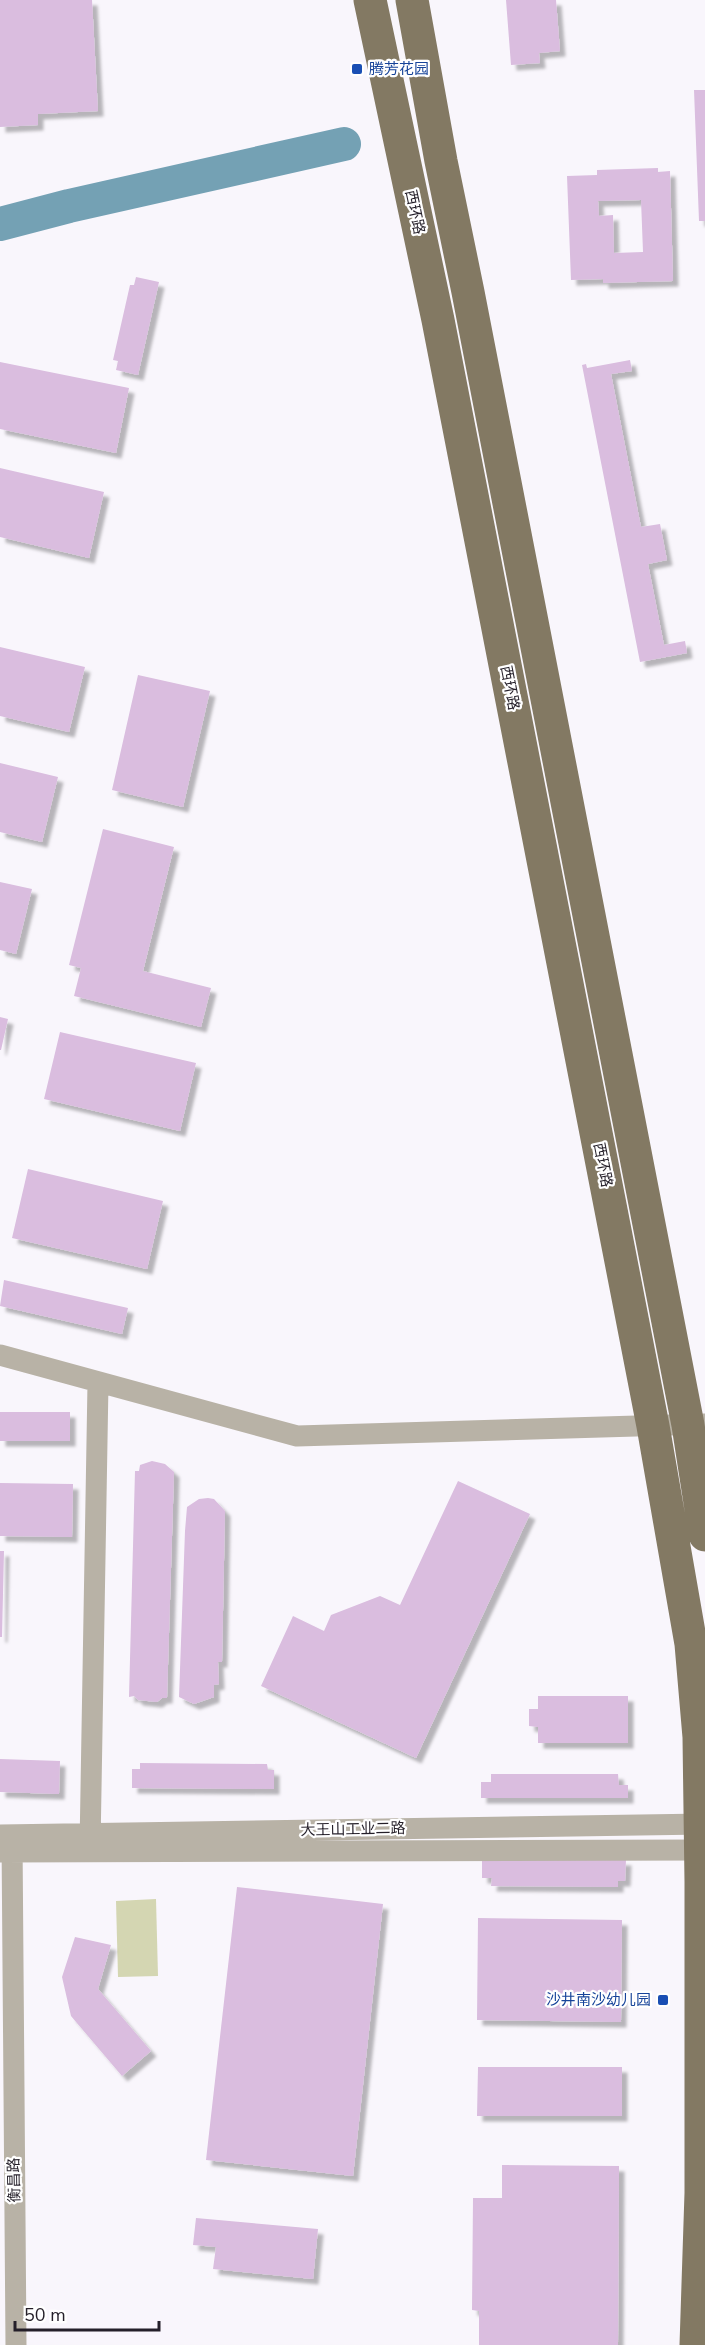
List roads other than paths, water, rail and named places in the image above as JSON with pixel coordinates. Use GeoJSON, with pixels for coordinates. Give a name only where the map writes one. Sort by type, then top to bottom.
{"type":"FeatureCollection","features":[{"type":"Feature","properties":{"kind":"main road","name":"西环路"},"geometry":{"type":"LineString","coordinates":[[370,0],[438,320],[653,1426],[691,1644],[701,1719],[703,1837],[703,2194],[696,2345]]}},
{"type":"Feature","properties":{"kind":"main road"},"geometry":{"type":"LineString","coordinates":[[412,0],[441,161],[696,1425],[705,1535]]}},
{"type":"Feature","properties":{"kind":"street"},"geometry":{"type":"LineString","coordinates":[[0,1355],[297,1436],[696,1425]]}},
{"type":"Feature","properties":{"kind":"street"},"geometry":{"type":"LineString","coordinates":[[90,1843],[98,1383]]}},
{"type":"Feature","properties":{"kind":"street","name":"大王山工业二路"},"geometry":{"type":"LineString","coordinates":[[6,1843],[703,1837]]}},
{"type":"Feature","properties":{"kind":"street","name":"衡昌路"},"geometry":{"type":"LineString","coordinates":[[6,1843],[7,2143],[16,2345]]}},
{"type":"Feature","properties":{"kind":"waterway"},"geometry":{"type":"LineString","coordinates":[[0,224],[69,206],[344,144]]}},
{"type":"Feature","properties":{"kind":"place","name":"腾芳花园"},"geometry":{"type":"Point","coordinates":[357,69]}},
{"type":"Feature","properties":{"kind":"place","name":"沙井南沙幼儿园"},"geometry":{"type":"Point","coordinates":[663,2000]}}]}
